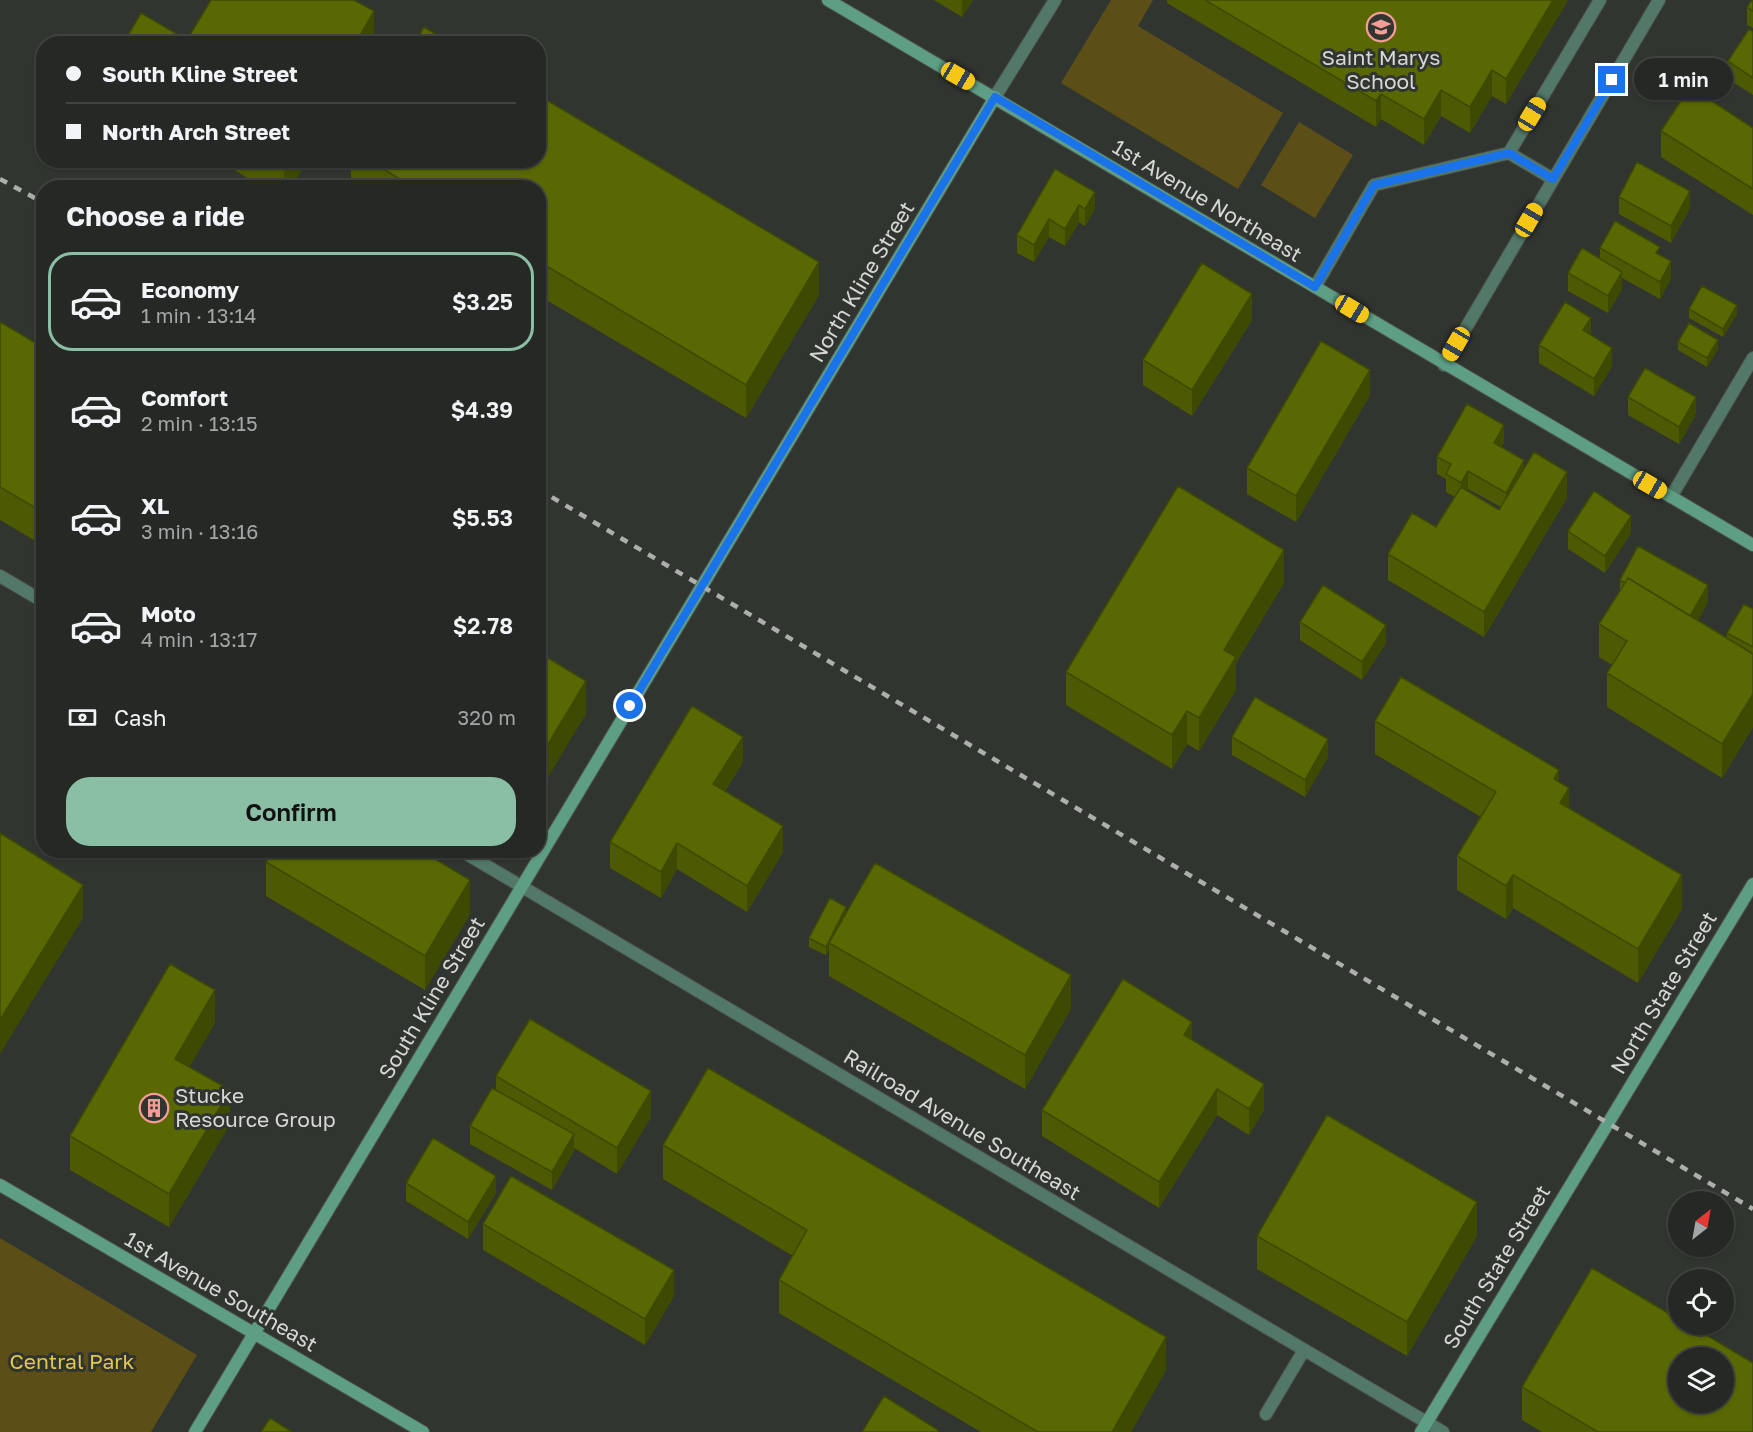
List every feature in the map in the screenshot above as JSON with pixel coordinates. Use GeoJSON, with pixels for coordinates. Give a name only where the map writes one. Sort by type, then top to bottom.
{"type":"FeatureCollection","features":[{"type":"Feature","properties":{"kind":"street","name":"1st Avenue Northeast"},"geometry":{"type":"LineString","coordinates":[[828,0],[1753,545]]}},
{"type":"Feature","properties":{"kind":"street","name":"North Kline Street"},"geometry":{"type":"LineString","coordinates":[[703,585],[1054,0]]}},
{"type":"Feature","properties":{"kind":"street"},"geometry":{"type":"LineString","coordinates":[[1509,153],[1600,0]]}},
{"type":"Feature","properties":{"kind":"street"},"geometry":{"type":"LineString","coordinates":[[1444,365],[1659,0]]}},
{"type":"Feature","properties":{"kind":"street"},"geometry":{"type":"LineString","coordinates":[[1315,287],[1374,185],[1509,153],[1553,179]]}},
{"type":"Feature","properties":{"kind":"street"},"geometry":{"type":"LineString","coordinates":[[1671,497],[1753,358]]}},
{"type":"Feature","properties":{"kind":"street"},"geometry":{"type":"LineString","coordinates":[[0,576],[36,597]]}},
{"type":"Feature","properties":{"kind":"street","name":"South Kline Street"},"geometry":{"type":"LineString","coordinates":[[546,846],[703,585]]}},
{"type":"Feature","properties":{"kind":"street","name":"Railroad Avenue Southeast"},"geometry":{"type":"LineString","coordinates":[[473,858],[1304,1350],[1424,1427],[1443,1432]]}},
{"type":"Feature","properties":{"kind":"street","name":"South Kline Street"},"geometry":{"type":"LineString","coordinates":[[195,1432],[538,858]]}},
{"type":"Feature","properties":{"kind":"street","name":"North State Street"},"geometry":{"type":"LineString","coordinates":[[1607,1123],[1753,884]]}},
{"type":"Feature","properties":{"kind":"street","name":"South State Street"},"geometry":{"type":"LineString","coordinates":[[1424,1427],[1607,1123]]}},
{"type":"Feature","properties":{"kind":"street","name":"1st Avenue Southeast"},"geometry":{"type":"LineString","coordinates":[[0,1185],[423,1432]]}},
{"type":"Feature","properties":{"kind":"street"},"geometry":{"type":"LineString","coordinates":[[1266,1414],[1304,1350]]}},
{"type":"Feature","properties":{"kind":"green space"},"geometry":{"type":"Polygon","coordinates":[[[1111,0],[1153,0],[1138,26],[1283,113],[1238,189],[1061,83],[1111,0]]]}},
{"type":"Feature","properties":{"kind":"green space"},"geometry":{"type":"Polygon","coordinates":[[[1299,122],[1353,155],[1315,218],[1261,185],[1299,122]]]}},
{"type":"Feature","properties":{"kind":"green space","name":"Central Park"},"geometry":{"type":"Polygon","coordinates":[[[0,1238],[197,1355],[151,1432],[0,1432],[0,1238]]]}},
{"type":"Feature","properties":{"kind":"building"},"geometry":{"type":"Polygon","coordinates":[[[211,0],[354,0],[374,11],[360,36],[189,36],[211,0]]]}},
{"type":"Feature","properties":{"kind":"building"},"geometry":{"type":"Polygon","coordinates":[[[1205,0],[1553,0],[1506,79],[1492,70],[1470,107],[1441,90],[1424,119],[1381,94],[1376,101],[1205,0]]]}},
{"type":"Feature","properties":{"kind":"building"},"geometry":{"type":"Polygon","coordinates":[[[1753,0],[1753,11],[1747,7],[1753,0]]]}},
{"type":"Feature","properties":{"kind":"building"},"geometry":{"type":"Polygon","coordinates":[[[141,13],[180,36],[128,36],[141,13]]]}},
{"type":"Feature","properties":{"kind":"building"},"geometry":{"type":"Polygon","coordinates":[[[424,27],[439,36],[419,36],[424,27]]]}},
{"type":"Feature","properties":{"kind":"building"},"geometry":{"type":"Polygon","coordinates":[[[1749,29],[1753,32],[1753,78],[1728,61],[1749,29]]]}},
{"type":"Feature","properties":{"kind":"building"},"geometry":{"type":"Polygon","coordinates":[[[1690,87],[1753,128],[1753,189],[1661,131],[1690,87]]]}},
{"type":"Feature","properties":{"kind":"building"},"geometry":{"type":"Polygon","coordinates":[[[546,100],[819,262],[746,385],[546,266],[546,180],[401,180],[382,168],[546,168],[546,100]]]}},
{"type":"Feature","properties":{"kind":"building"},"geometry":{"type":"Polygon","coordinates":[[[1637,162],[1690,191],[1671,226],[1619,197],[1637,162]]]}},
{"type":"Feature","properties":{"kind":"building"},"geometry":{"type":"Polygon","coordinates":[[[1055,169],[1095,192],[1085,209],[1079,205],[1065,229],[1049,219],[1034,245],[1017,235],[1055,169]]]}},
{"type":"Feature","properties":{"kind":"building"},"geometry":{"type":"Polygon","coordinates":[[[1615,221],[1660,247],[1656,253],[1671,261],[1660,282],[1600,248],[1615,221]]]}},
{"type":"Feature","properties":{"kind":"building"},"geometry":{"type":"Polygon","coordinates":[[[1582,248],[1622,272],[1608,296],[1568,273],[1582,248]]]}},
{"type":"Feature","properties":{"kind":"building"},"geometry":{"type":"Polygon","coordinates":[[[1202,263],[1252,294],[1192,390],[1143,360],[1202,263]]]}},
{"type":"Feature","properties":{"kind":"building"},"geometry":{"type":"Polygon","coordinates":[[[1702,286],[1737,305],[1723,329],[1689,309],[1702,286]]]}},
{"type":"Feature","properties":{"kind":"building"},"geometry":{"type":"Polygon","coordinates":[[[1565,302],[1591,318],[1583,330],[1612,348],[1594,379],[1539,345],[1565,302]]]}},
{"type":"Feature","properties":{"kind":"building"},"geometry":{"type":"Polygon","coordinates":[[[0,322],[36,343],[36,508],[0,487],[0,322]]]}},
{"type":"Feature","properties":{"kind":"building"},"geometry":{"type":"Polygon","coordinates":[[[1689,323],[1718,340],[1707,358],[1678,342],[1689,323]]]}},
{"type":"Feature","properties":{"kind":"building"},"geometry":{"type":"Polygon","coordinates":[[[1321,341],[1370,370],[1296,496],[1247,468],[1321,341]]]}},
{"type":"Feature","properties":{"kind":"building"},"geometry":{"type":"Polygon","coordinates":[[[1645,368],[1696,397],[1679,427],[1628,397],[1645,368]]]}},
{"type":"Feature","properties":{"kind":"building"},"geometry":{"type":"Polygon","coordinates":[[[1467,404],[1504,425],[1494,443],[1524,460],[1506,493],[1468,471],[1461,483],[1446,474],[1451,464],[1437,457],[1467,404]]]}},
{"type":"Feature","properties":{"kind":"building"},"geometry":{"type":"Polygon","coordinates":[[[1534,452],[1567,472],[1484,612],[1388,554],[1412,513],[1436,527],[1461,487],[1499,510],[1534,452]]]}},
{"type":"Feature","properties":{"kind":"building"},"geometry":{"type":"Polygon","coordinates":[[[1178,486],[1284,550],[1224,650],[1236,657],[1199,718],[1187,711],[1172,735],[1066,672],[1178,486]]]}},
{"type":"Feature","properties":{"kind":"building"},"geometry":{"type":"Polygon","coordinates":[[[1594,491],[1631,516],[1605,556],[1568,531],[1594,491]]]}},
{"type":"Feature","properties":{"kind":"building"},"geometry":{"type":"Polygon","coordinates":[[[1638,546],[1708,585],[1690,616],[1628,578],[1625,583],[1620,580],[1638,546]]]}},
{"type":"Feature","properties":{"kind":"building"},"geometry":{"type":"Polygon","coordinates":[[[1628,578],[1753,654],[1753,694],[1722,744],[1607,673],[1627,641],[1599,624],[1628,578]]]}},
{"type":"Feature","properties":{"kind":"building"},"geometry":{"type":"Polygon","coordinates":[[[1323,585],[1386,625],[1362,662],[1300,622],[1323,585]]]}},
{"type":"Feature","properties":{"kind":"building"},"geometry":{"type":"Polygon","coordinates":[[[1744,604],[1753,609],[1753,647],[1727,633],[1744,604]]]}},
{"type":"Feature","properties":{"kind":"building"},"geometry":{"type":"Polygon","coordinates":[[[546,657],[586,681],[546,748],[546,657]]]}},
{"type":"Feature","properties":{"kind":"building"},"geometry":{"type":"Polygon","coordinates":[[[1401,677],[1559,770],[1554,779],[1569,788],[1560,803],[1682,875],[1638,949],[1513,875],[1506,886],[1457,856],[1496,792],[1375,721],[1401,677]]]}},
{"type":"Feature","properties":{"kind":"building"},"geometry":{"type":"Polygon","coordinates":[[[1255,697],[1328,739],[1305,780],[1232,737],[1255,697]]]}},
{"type":"Feature","properties":{"kind":"building"},"geometry":{"type":"Polygon","coordinates":[[[692,706],[743,737],[713,784],[783,826],[747,886],[677,843],[661,872],[610,842],[692,706]]]}},
{"type":"Feature","properties":{"kind":"building"},"geometry":{"type":"Polygon","coordinates":[[[0,833],[36,856],[36,858],[40,858],[83,885],[0,1020],[0,833]]]}},
{"type":"Feature","properties":{"kind":"building"},"geometry":{"type":"Polygon","coordinates":[[[268,858],[433,858],[470,880],[425,956],[266,862],[268,858]]]}},
{"type":"Feature","properties":{"kind":"building"},"geometry":{"type":"Polygon","coordinates":[[[875,863],[1071,975],[1025,1055],[829,943],[875,863]]]}},
{"type":"Feature","properties":{"kind":"building"},"geometry":{"type":"Polygon","coordinates":[[[830,898],[846,907],[826,947],[809,938],[830,898]]]}},
{"type":"Feature","properties":{"kind":"building","name":"Stucke Resource Group"},"geometry":{"type":"Polygon","coordinates":[[[170,964],[215,990],[175,1059],[230,1090],[169,1194],[70,1136],[170,964]]]}},
{"type":"Feature","properties":{"kind":"building"},"geometry":{"type":"Polygon","coordinates":[[[1123,979],[1192,1022],[1184,1035],[1264,1084],[1249,1109],[1217,1089],[1159,1182],[1042,1110],[1123,979]]]}},
{"type":"Feature","properties":{"kind":"building"},"geometry":{"type":"Polygon","coordinates":[[[530,1019],[651,1091],[617,1148],[496,1076],[530,1019]]]}},
{"type":"Feature","properties":{"kind":"building"},"geometry":{"type":"Polygon","coordinates":[[[708,1068],[1166,1337],[1112,1432],[1038,1432],[779,1280],[807,1230],[663,1145],[708,1068]]]}},
{"type":"Feature","properties":{"kind":"building"},"geometry":{"type":"Polygon","coordinates":[[[492,1088],[574,1134],[552,1172],[470,1126],[492,1088]]]}},
{"type":"Feature","properties":{"kind":"building"},"geometry":{"type":"Polygon","coordinates":[[[1327,1115],[1477,1202],[1407,1322],[1257,1236],[1327,1115]]]}},
{"type":"Feature","properties":{"kind":"building"},"geometry":{"type":"Polygon","coordinates":[[[433,1138],[496,1176],[468,1222],[406,1183],[433,1138]]]}},
{"type":"Feature","properties":{"kind":"building"},"geometry":{"type":"Polygon","coordinates":[[[511,1176],[674,1270],[645,1319],[483,1224],[511,1176]]]}},
{"type":"Feature","properties":{"kind":"building"},"geometry":{"type":"Polygon","coordinates":[[[1592,1268],[1668,1313],[1668,1335],[1706,1335],[1726,1347],[1668,1347],[1668,1413],[1734,1413],[1734,1352],[1753,1363],[1753,1432],[1598,1432],[1522,1387],[1592,1268]]]}},
{"type":"Feature","properties":{"kind":"building"},"geometry":{"type":"Polygon","coordinates":[[[884,1396],[938,1430],[937,1432],[862,1432],[884,1396]]]}},
{"type":"Feature","properties":{"kind":"building"},"geometry":{"type":"Polygon","coordinates":[[[270,1418],[292,1432],[261,1432],[270,1418]]]}},
{"type":"Feature","properties":{"kind":"railway"},"geometry":{"type":"LineString","coordinates":[[0,179],[36,199]]}},
{"type":"Feature","properties":{"kind":"railway"},"geometry":{"type":"LineString","coordinates":[[546,494],[1753,1209]]}},
{"type":"Feature","properties":{"kind":"place","name":"Saint Marys School"},"geometry":{"type":"Point","coordinates":[1381,27]}},
{"type":"Feature","properties":{"kind":"place","name":"Stucke Resource Group"},"geometry":{"type":"Point","coordinates":[154,1108]}},
{"type":"Feature","properties":{"kind":"route"},"geometry":{"type":"LineString","coordinates":[[630,706],[995,97],[1315,287],[1374,185],[1509,153],[1553,179],[1612,80]]}}]}
